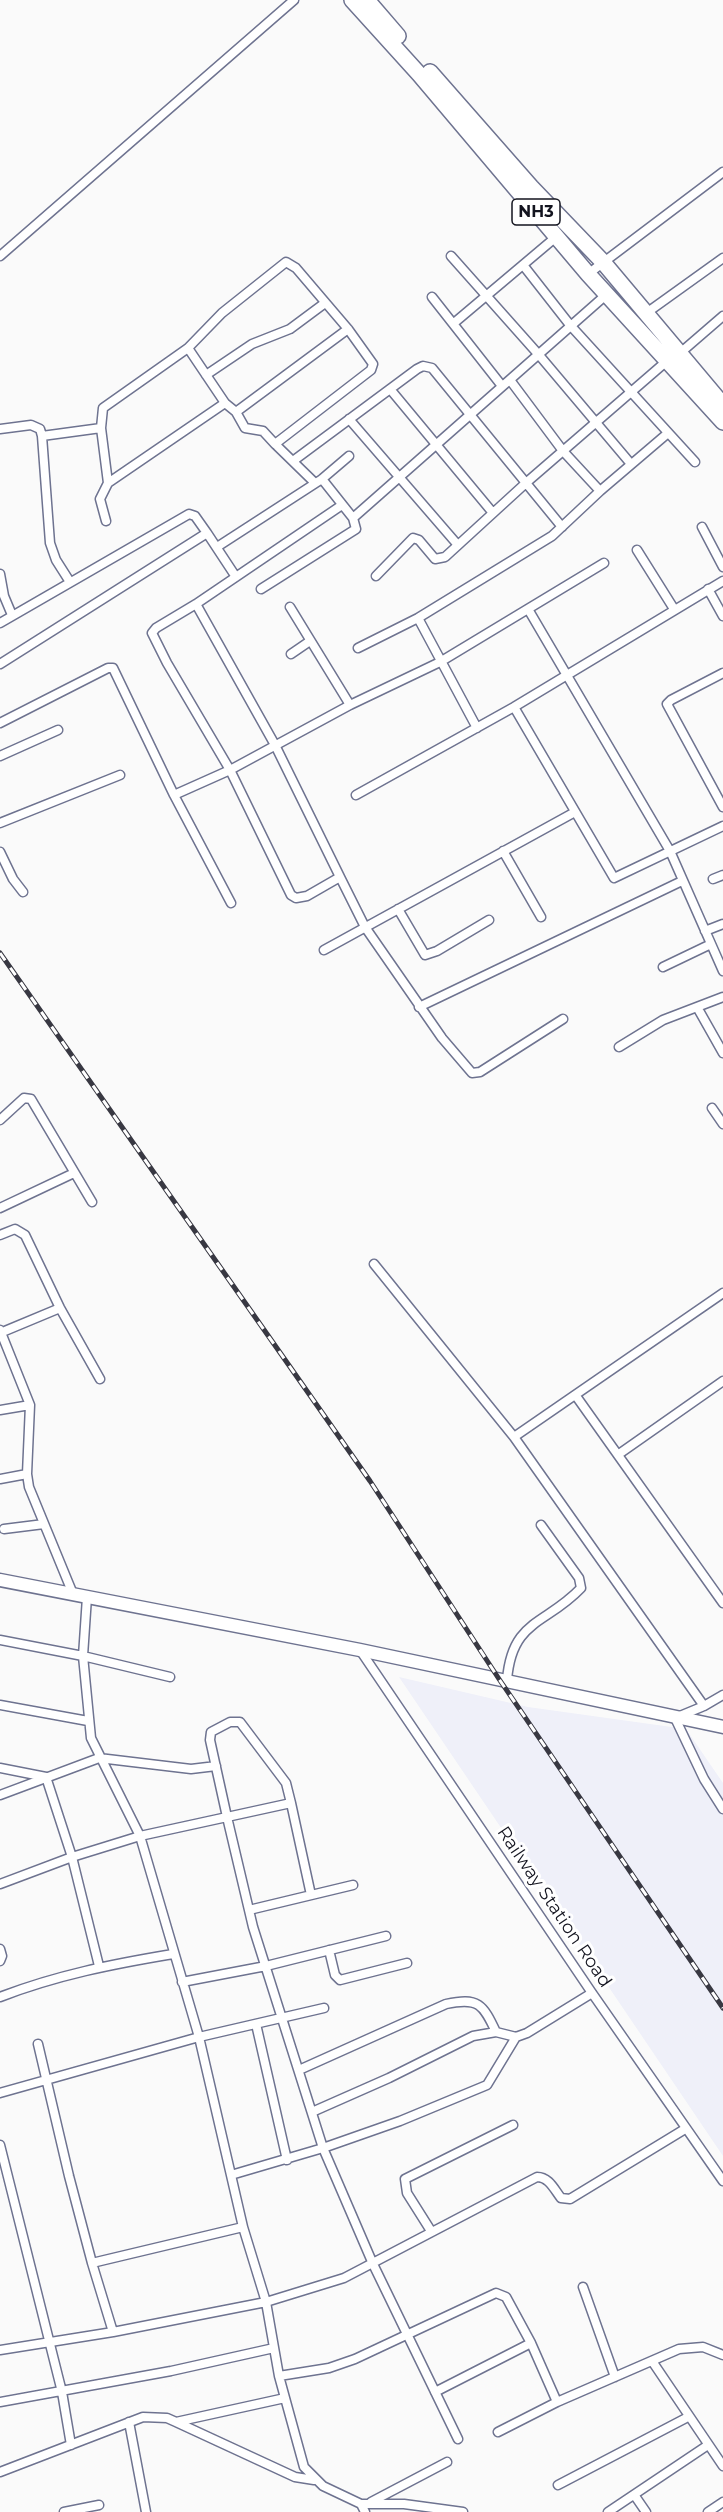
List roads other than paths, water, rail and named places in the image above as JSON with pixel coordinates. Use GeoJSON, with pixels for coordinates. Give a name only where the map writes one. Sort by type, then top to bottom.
{"type":"FeatureCollection","features":[{"type":"Feature","properties":{"kind":"highway","name":"NH3"},"geometry":{"type":"LineString","coordinates":[[352,0],[419,74],[588,274],[674,357],[721,398]]}},
{"type":"Feature","properties":{"kind":"highway","name":"NH3"},"geometry":{"type":"LineString","coordinates":[[367,0],[531,187],[603,262],[645,314],[723,422]]}},
{"type":"Feature","properties":{"kind":"main road"},"geometry":{"type":"LineString","coordinates":[[0,1580],[360,1650],[723,1727]]}},
{"type":"Feature","properties":{"kind":"street"},"geometry":{"type":"LineString","coordinates":[[0,256],[294,0]]}},
{"type":"Feature","properties":{"kind":"street"},"geometry":{"type":"LineString","coordinates":[[588,274],[723,172]]}},
{"type":"Feature","properties":{"kind":"street"},"geometry":{"type":"LineString","coordinates":[[454,323],[556,237]]}},
{"type":"Feature","properties":{"kind":"street"},"geometry":{"type":"LineString","coordinates":[[451,256],[631,464]]}},
{"type":"Feature","properties":{"kind":"street"},"geometry":{"type":"LineString","coordinates":[[645,314],[723,258]]}},
{"type":"Feature","properties":{"kind":"street"},"geometry":{"type":"LineString","coordinates":[[108,483],[101,428],[101,413],[106,404],[188,348],[222,314],[286,262],[296,268],[372,361],[371,370],[275,444]]}},
{"type":"Feature","properties":{"kind":"street"},"geometry":{"type":"LineString","coordinates":[[523,265],[570,325],[695,462]]}},
{"type":"Feature","properties":{"kind":"street"},"geometry":{"type":"LineString","coordinates":[[353,518],[402,478],[607,294]]}},
{"type":"Feature","properties":{"kind":"street"},"geometry":{"type":"LineString","coordinates":[[432,297],[600,491]]}},
{"type":"Feature","properties":{"kind":"street"},"geometry":{"type":"LineString","coordinates":[[206,375],[252,344],[290,329],[325,303]]}},
{"type":"Feature","properties":{"kind":"street"},"geometry":{"type":"LineString","coordinates":[[376,576],[413,538],[418,540],[435,559],[445,557],[630,392],[723,316]]}},
{"type":"Feature","properties":{"kind":"street"},"geometry":{"type":"LineString","coordinates":[[236,412],[348,329]]}},
{"type":"Feature","properties":{"kind":"street"},"geometry":{"type":"LineString","coordinates":[[188,348],[225,403],[236,412],[246,428],[259,429],[293,461],[319,481],[342,504],[356,526],[352,531],[261,589]]}},
{"type":"Feature","properties":{"kind":"street"},"geometry":{"type":"LineString","coordinates":[[293,461],[417,369],[427,366],[432,368],[472,415],[562,527]]}},
{"type":"Feature","properties":{"kind":"street"},"geometry":{"type":"LineString","coordinates":[[390,389],[493,513]]}},
{"type":"Feature","properties":{"kind":"street"},"geometry":{"type":"LineString","coordinates":[[106,521],[100,499],[108,483],[225,403]]}},
{"type":"Feature","properties":{"kind":"street"},"geometry":{"type":"LineString","coordinates":[[349,420],[402,478],[457,544]]}},
{"type":"Feature","properties":{"kind":"street"},"geometry":{"type":"LineString","coordinates":[[0,429],[36,425],[40,429],[50,543],[56,560],[70,582]]}},
{"type":"Feature","properties":{"kind":"street"},"geometry":{"type":"LineString","coordinates":[[42,436],[101,428]]}},
{"type":"Feature","properties":{"kind":"street"},"geometry":{"type":"LineString","coordinates":[[357,648],[418,618],[543,542],[668,433]]}},
{"type":"Feature","properties":{"kind":"street"},"geometry":{"type":"LineString","coordinates":[[217,547],[319,481],[349,456]]}},
{"type":"Feature","properties":{"kind":"street"},"geometry":{"type":"LineString","coordinates":[[340,877],[307,896],[296,898],[291,895],[230,770],[152,636],[156,628],[196,604],[342,504]]}},
{"type":"Feature","properties":{"kind":"street"},"geometry":{"type":"LineString","coordinates":[[0,623],[189,514],[195,516],[236,577]]}},
{"type":"Feature","properties":{"kind":"street"},"geometry":{"type":"LineString","coordinates":[[702,527],[723,567]]}},
{"type":"Feature","properties":{"kind":"street"},"geometry":{"type":"LineString","coordinates":[[0,664],[207,533]]}},
{"type":"Feature","properties":{"kind":"street"},"geometry":{"type":"LineString","coordinates":[[637,550],[674,609]]}},
{"type":"Feature","properties":{"kind":"street"},"geometry":{"type":"LineString","coordinates":[[174,795],[230,770],[350,705],[440,662],[604,563]]}},
{"type":"Feature","properties":{"kind":"street"},"geometry":{"type":"LineString","coordinates":[[0,574],[4,596],[12,615]]}},
{"type":"Feature","properties":{"kind":"street"},"geometry":{"type":"LineString","coordinates":[[356,795],[514,707],[723,581]]}},
{"type":"Feature","properties":{"kind":"street"},"geometry":{"type":"LineString","coordinates":[[708,590],[723,616]]}},
{"type":"Feature","properties":{"kind":"street"},"geometry":{"type":"LineString","coordinates":[[196,604],[275,745],[365,927],[419,1006],[468,1069],[476,1073],[563,1019]]}},
{"type":"Feature","properties":{"kind":"street"},"geometry":{"type":"LineString","coordinates":[[290,607],[350,705]]}},
{"type":"Feature","properties":{"kind":"street"},"geometry":{"type":"LineString","coordinates":[[528,609],[670,851],[723,971]]}},
{"type":"Feature","properties":{"kind":"street"},"geometry":{"type":"LineString","coordinates":[[418,618],[477,728]]}},
{"type":"Feature","properties":{"kind":"street"},"geometry":{"type":"LineString","coordinates":[[291,654],[310,641]]}},
{"type":"Feature","properties":{"kind":"street"},"geometry":{"type":"LineString","coordinates":[[0,723],[108,668],[113,668],[174,795],[231,903]]}},
{"type":"Feature","properties":{"kind":"street"},"geometry":{"type":"LineString","coordinates":[[723,673],[667,704],[669,712],[723,807]]}},
{"type":"Feature","properties":{"kind":"street"},"geometry":{"type":"LineString","coordinates":[[514,707],[614,878],[723,826]]}},
{"type":"Feature","properties":{"kind":"street"},"geometry":{"type":"LineString","coordinates":[[0,756],[58,730]]}},
{"type":"Feature","properties":{"kind":"street"},"geometry":{"type":"LineString","coordinates":[[0,823],[120,775]]}},
{"type":"Feature","properties":{"kind":"street"},"geometry":{"type":"LineString","coordinates":[[324,950],[575,812]]}},
{"type":"Feature","properties":{"kind":"street"},"geometry":{"type":"LineString","coordinates":[[503,851],[542,917]]}},
{"type":"Feature","properties":{"kind":"street"},"geometry":{"type":"LineString","coordinates":[[0,852],[13,879],[23,892]]}},
{"type":"Feature","properties":{"kind":"street"},"geometry":{"type":"LineString","coordinates":[[713,879],[723,875]]}},
{"type":"Feature","properties":{"kind":"street"},"geometry":{"type":"LineString","coordinates":[[419,1006],[682,881]]}},
{"type":"Feature","properties":{"kind":"street"},"geometry":{"type":"LineString","coordinates":[[398,909],[426,955],[437,951],[489,920]]}},
{"type":"Feature","properties":{"kind":"street"},"geometry":{"type":"LineString","coordinates":[[705,931],[723,924]]}},
{"type":"Feature","properties":{"kind":"street"},"geometry":{"type":"LineString","coordinates":[[663,967],[711,944]]}},
{"type":"Feature","properties":{"kind":"street"},"geometry":{"type":"LineString","coordinates":[[619,1047],[663,1020],[723,997]]}},
{"type":"Feature","properties":{"kind":"street"},"geometry":{"type":"LineString","coordinates":[[697,1007],[723,1053]]}},
{"type":"Feature","properties":{"kind":"street"},"geometry":{"type":"LineString","coordinates":[[0,1120],[24,1098],[32,1099],[92,1202]]}},
{"type":"Feature","properties":{"kind":"street"},"geometry":{"type":"LineString","coordinates":[[712,1108],[723,1124]]}},
{"type":"Feature","properties":{"kind":"street"},"geometry":{"type":"LineString","coordinates":[[0,1208],[74,1173]]}},
{"type":"Feature","properties":{"kind":"street"},"geometry":{"type":"LineString","coordinates":[[0,1235],[15,1229],[25,1235],[60,1308],[100,1379]]}},
{"type":"Feature","properties":{"kind":"street"},"geometry":{"type":"LineString","coordinates":[[374,1264],[514,1437],[704,1706]]}},
{"type":"Feature","properties":{"kind":"street"},"geometry":{"type":"LineString","coordinates":[[514,1437],[723,1293]]}},
{"type":"Feature","properties":{"kind":"street"},"geometry":{"type":"LineString","coordinates":[[60,1308],[0,1332],[30,1405],[27,1474],[33,1500],[73,1594]]}},
{"type":"Feature","properties":{"kind":"street"},"geometry":{"type":"LineString","coordinates":[[619,1454],[723,1381]]}},
{"type":"Feature","properties":{"kind":"street"},"geometry":{"type":"LineString","coordinates":[[576,1396],[723,1601]]}},
{"type":"Feature","properties":{"kind":"street"},"geometry":{"type":"LineString","coordinates":[[0,1410],[30,1405]]}},
{"type":"Feature","properties":{"kind":"street"},"geometry":{"type":"LineString","coordinates":[[0,1479],[27,1474]]}},
{"type":"Feature","properties":{"kind":"street"},"geometry":{"type":"LineString","coordinates":[[4,1529],[44,1524]]}},
{"type":"Feature","properties":{"kind":"street"},"geometry":{"type":"LineString","coordinates":[[507,1680],[508,1658],[521,1636],[581,1588],[579,1578],[541,1526]]}},
{"type":"Feature","properties":{"kind":"street"},"geometry":{"type":"LineString","coordinates":[[87,1597],[83,1656],[91,1738],[140,1836],[199,2037],[243,2227],[266,2302],[279,2376],[304,2467],[314,2480],[365,2507],[404,2504],[463,2512]]}},
{"type":"Feature","properties":{"kind":"street"},"geometry":{"type":"LineString","coordinates":[[0,1640],[83,1656],[170,1677]]}},
{"type":"Feature","properties":{"kind":"street","name":"Railway Station Road"},"geometry":{"type":"LineString","coordinates":[[360,1650],[592,1993],[723,2181]]}},
{"type":"Feature","properties":{"kind":"street"},"geometry":{"type":"LineString","coordinates":[[723,1695],[675,1718],[704,1779],[723,1809]]}},
{"type":"Feature","properties":{"kind":"street"},"geometry":{"type":"LineString","coordinates":[[0,1705],[88,1721]]}},
{"type":"Feature","properties":{"kind":"street"},"geometry":{"type":"LineString","coordinates":[[311,1895],[291,1803],[282,1778],[240,1722],[230,1722],[211,1732],[210,1740],[249,1910],[280,2018],[323,2148],[373,2264],[458,2439]]}},
{"type":"Feature","properties":{"kind":"street"},"geometry":{"type":"LineString","coordinates":[[0,1795],[99,1758],[180,1768],[200,1769],[216,1766]]}},
{"type":"Feature","properties":{"kind":"street"},"geometry":{"type":"LineString","coordinates":[[0,1768],[46,1778]]}},
{"type":"Feature","properties":{"kind":"street"},"geometry":{"type":"LineString","coordinates":[[46,1778],[72,1857],[99,1966]]}},
{"type":"Feature","properties":{"kind":"street"},"geometry":{"type":"LineString","coordinates":[[0,1884],[72,1857],[140,1836],[291,1803]]}},
{"type":"Feature","properties":{"kind":"street"},"geometry":{"type":"LineString","coordinates":[[249,1910],[353,1885]]}},
{"type":"Feature","properties":{"kind":"street"},"geometry":{"type":"LineString","coordinates":[[182,1982],[266,1966],[386,1936]]}},
{"type":"Feature","properties":{"kind":"street"},"geometry":{"type":"LineString","coordinates":[[0,1949],[2,1956],[0,1961]]}},
{"type":"Feature","properties":{"kind":"street"},"geometry":{"type":"LineString","coordinates":[[329,1950],[335,1976],[339,1980],[407,1963]]}},
{"type":"Feature","properties":{"kind":"street"},"geometry":{"type":"LineString","coordinates":[[0,1997],[36,1983],[99,1966],[173,1953]]}},
{"type":"Feature","properties":{"kind":"street"},"geometry":{"type":"LineString","coordinates":[[231,2175],[287,2160],[400,2121],[487,2085],[516,2037],[539,2027],[592,1993]]}},
{"type":"Feature","properties":{"kind":"street"},"geometry":{"type":"LineString","coordinates":[[298,2070],[446,2004],[458,2001],[475,2002],[482,2006],[496,2032]]}},
{"type":"Feature","properties":{"kind":"street"},"geometry":{"type":"LineString","coordinates":[[0,2092],[199,2037],[324,2008]]}},
{"type":"Feature","properties":{"kind":"street"},"geometry":{"type":"LineString","coordinates":[[256,2024],[287,2160]]}},
{"type":"Feature","properties":{"kind":"street"},"geometry":{"type":"LineString","coordinates":[[312,2112],[480,2034],[496,2032],[516,2037]]}},
{"type":"Feature","properties":{"kind":"street"},"geometry":{"type":"LineString","coordinates":[[38,2044],[45,2080],[92,2263],[113,2332]]}},
{"type":"Feature","properties":{"kind":"street"},"geometry":{"type":"LineString","coordinates":[[431,2231],[407,2193],[405,2179],[513,2125]]}},
{"type":"Feature","properties":{"kind":"street"},"geometry":{"type":"LineString","coordinates":[[0,2350],[113,2332],[266,2302],[319,2287],[373,2264],[431,2231],[537,2177],[543,2177],[549,2181],[561,2198],[570,2199],[685,2129]]}},
{"type":"Feature","properties":{"kind":"street"},"geometry":{"type":"LineString","coordinates":[[0,2145],[62,2392],[71,2445]]}},
{"type":"Feature","properties":{"kind":"street"},"geometry":{"type":"LineString","coordinates":[[92,2263],[243,2227]]}},
{"type":"Feature","properties":{"kind":"street"},"geometry":{"type":"LineString","coordinates":[[583,2287],[615,2378]]}},
{"type":"Feature","properties":{"kind":"street"},"geometry":{"type":"LineString","coordinates":[[279,2376],[346,2363],[496,2293],[501,2293],[506,2297],[531,2343],[557,2402]]}},
{"type":"Feature","properties":{"kind":"street"},"geometry":{"type":"LineString","coordinates":[[435,2392],[531,2343]]}},
{"type":"Feature","properties":{"kind":"street"},"geometry":{"type":"LineString","coordinates":[[498,2432],[557,2402],[680,2349],[696,2346],[723,2355]]}},
{"type":"Feature","properties":{"kind":"street"},"geometry":{"type":"LineString","coordinates":[[0,2402],[171,2371],[274,2348]]}},
{"type":"Feature","properties":{"kind":"street"},"geometry":{"type":"LineString","coordinates":[[652,2361],[723,2466]]}},
{"type":"Feature","properties":{"kind":"street"},"geometry":{"type":"LineString","coordinates":[[176,2422],[285,2398]]}},
{"type":"Feature","properties":{"kind":"street"},"geometry":{"type":"LineString","coordinates":[[0,2472],[129,2422],[152,2417],[167,2418],[295,2477],[314,2480]]}},
{"type":"Feature","properties":{"kind":"street"},"geometry":{"type":"LineString","coordinates":[[558,2485],[688,2417]]}},
{"type":"Feature","properties":{"kind":"street"},"geometry":{"type":"LineString","coordinates":[[129,2422],[146,2512]]}},
{"type":"Feature","properties":{"kind":"street"},"geometry":{"type":"LineString","coordinates":[[608,2512],[708,2445]]}},
{"type":"Feature","properties":{"kind":"street"},"geometry":{"type":"LineString","coordinates":[[365,2507],[447,2462]]}},
{"type":"Feature","properties":{"kind":"street"},"geometry":{"type":"LineString","coordinates":[[635,2496],[646,2512]]}},
{"type":"Feature","properties":{"kind":"street"},"geometry":{"type":"LineString","coordinates":[[708,2512],[723,2502]]}},
{"type":"Feature","properties":{"kind":"street"},"geometry":{"type":"LineString","coordinates":[[64,2512],[99,2505]]}},
{"type":"Feature","properties":{"kind":"railway"},"geometry":{"type":"LineString","coordinates":[[0,953],[370,1481],[499,1679],[723,2008]]}}]}
